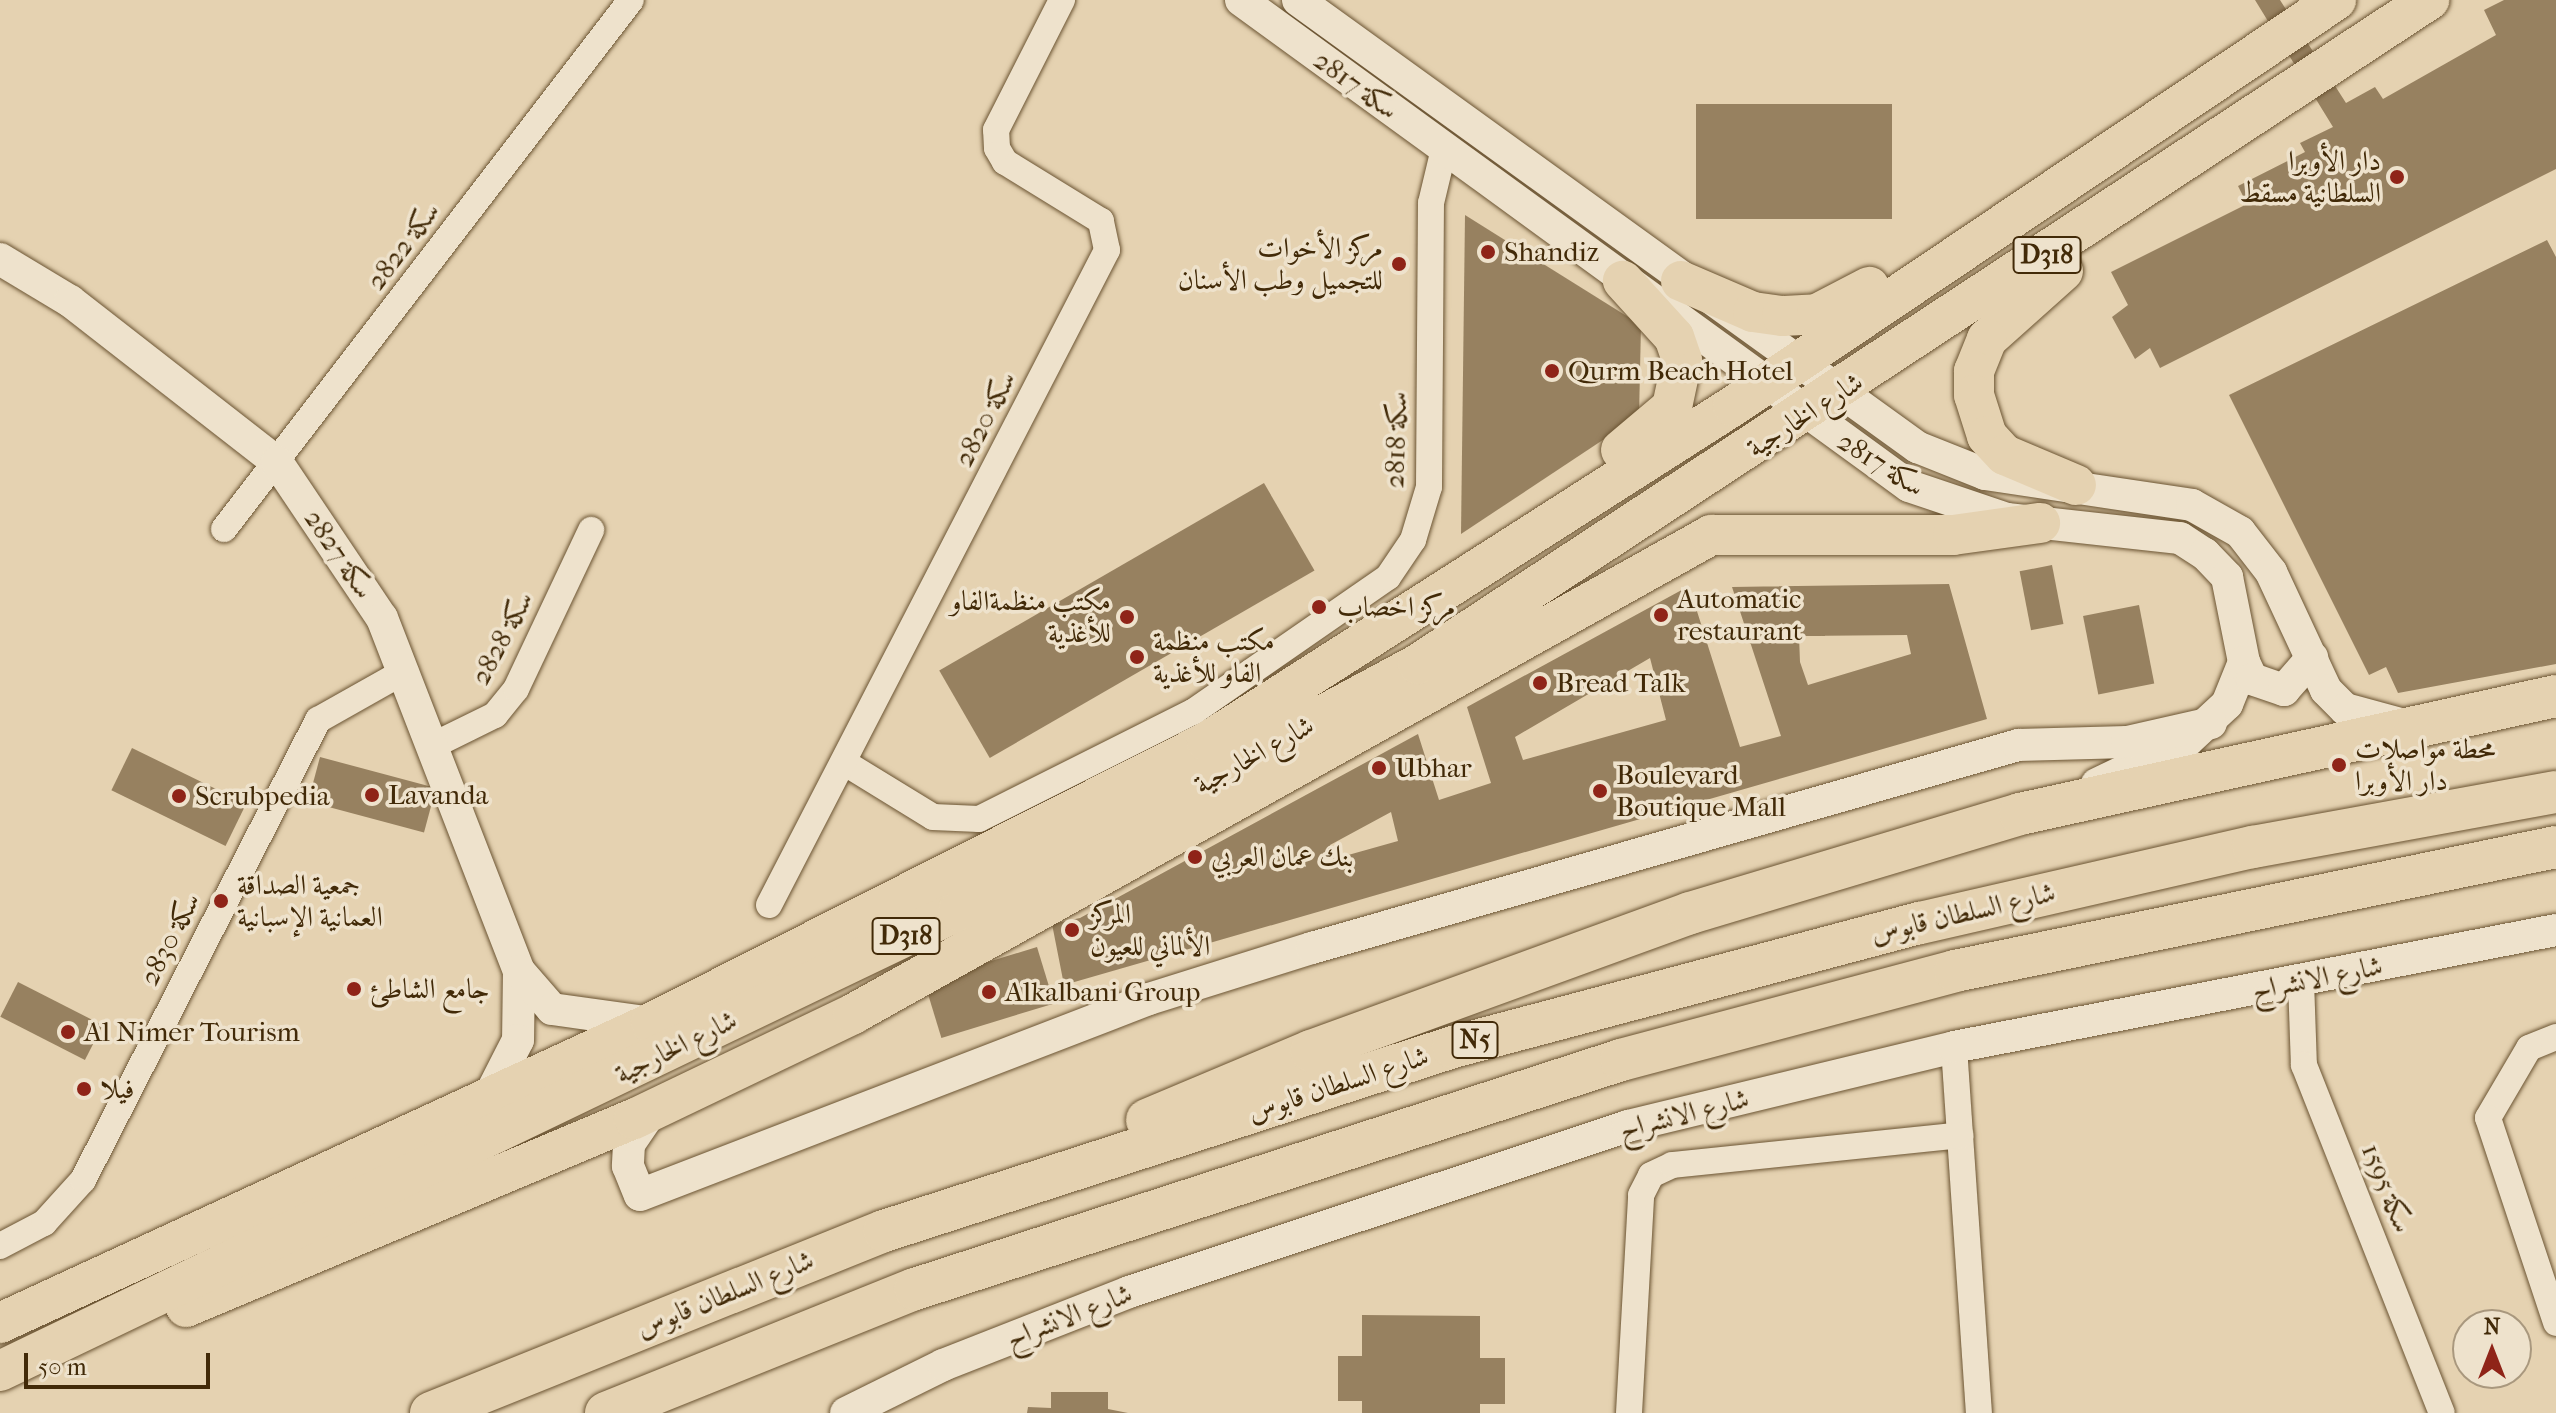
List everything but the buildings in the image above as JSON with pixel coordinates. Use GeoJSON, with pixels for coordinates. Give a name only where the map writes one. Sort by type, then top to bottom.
{"type":"FeatureCollection","features":[{"type":"Feature","properties":{"kind":"highway"},"geometry":{"type":"LineString","coordinates":[[884,1231],[1311,1051],[1690,913],[2020,814],[2404,725],[2556,696]]}},
{"type":"Feature","properties":{"kind":"highway","name":"شارع السلطان قابوس"},"geometry":{"type":"LineString","coordinates":[[431,1413],[884,1231],[1453,1047],[1736,966],[2253,847],[2556,792]]}},
{"type":"Feature","properties":{"kind":"highway","name":"شارع السلطان قابوس"},"geometry":{"type":"LineString","coordinates":[[606,1413],[915,1289],[1621,1060],[1955,971],[2556,847]]}},
{"type":"Feature","properties":{"kind":"main road","name":"شارع الخارجية"},"geometry":{"type":"LineString","coordinates":[[0,1323],[651,1023],[1207,742],[1780,374],[2021,207],[2336,0]]}},
{"type":"Feature","properties":{"kind":"main road","name":"شارع الخارجية"},"geometry":{"type":"LineString","coordinates":[[0,1371],[958,911],[1418,664],[1821,404],[2429,0]]}},
{"type":"Feature","properties":{"kind":"main road"},"geometry":{"type":"LineString","coordinates":[[2076,485],[2034,472],[1987,436],[1974,395],[1979,355],[2009,316],[2224,137]]}},
{"type":"Feature","properties":{"kind":"main road"},"geometry":{"type":"LineString","coordinates":[[1681,281],[1753,312],[1817,314],[2021,207]]}},
{"type":"Feature","properties":{"kind":"main road"},"geometry":{"type":"LineString","coordinates":[[1425,601],[1482,544],[1650,430],[1672,407],[1682,360],[1674,337],[1623,281]]}},
{"type":"Feature","properties":{"kind":"main road"},"geometry":{"type":"LineString","coordinates":[[0,1391],[653,1109],[948,965],[1032,910],[1711,535],[1953,535],[2040,523]]}},
{"type":"Feature","properties":{"kind":"main road"},"geometry":{"type":"LineString","coordinates":[[766,1055],[828,1001],[936,937],[958,911]]}},
{"type":"Feature","properties":{"kind":"street","name":"سكة 2822"},"geometry":{"type":"LineString","coordinates":[[224,529],[631,0]]}},
{"type":"Feature","properties":{"kind":"street","name":"سكة 2820"},"geometry":{"type":"LineString","coordinates":[[769,905],[845,763],[1107,250],[1101,221],[1005,162],[997,148],[996,130],[1062,0]]}},
{"type":"Feature","properties":{"kind":"street","name":"سكة 2817"},"geometry":{"type":"LineString","coordinates":[[1241,0],[1623,281],[1780,374],[1821,404],[1909,486],[1960,508],[2040,523],[2145,531],[2180,538],[2205,554],[2227,577],[2244,662]]}},
{"type":"Feature","properties":{"kind":"street","name":"سكة 2817"},"geometry":{"type":"LineString","coordinates":[[1298,0],[1681,281],[1780,374]]}},
{"type":"Feature","properties":{"kind":"street","name":"سكة 2818"},"geometry":{"type":"LineString","coordinates":[[845,763],[933,817],[979,819],[1193,712],[1388,577],[1413,540],[1429,487],[1431,203],[1444,149]]}},
{"type":"Feature","properties":{"kind":"street","name":"سكة 2827"},"geometry":{"type":"LineString","coordinates":[[0,259],[70,301],[277,462],[382,618],[436,744],[519,971],[552,1009],[651,1023]]}},
{"type":"Feature","properties":{"kind":"street","name":"سكة 2817"},"geometry":{"type":"LineString","coordinates":[[1821,404],[1954,466],[2192,505],[2240,532],[2271,572],[2326,690],[2345,709],[2404,725]]}},
{"type":"Feature","properties":{"kind":"street","name":"سكة 2828"},"geometry":{"type":"LineString","coordinates":[[436,744],[495,715],[516,689],[591,530]]}},
{"type":"Feature","properties":{"kind":"street"},"geometry":{"type":"LineString","coordinates":[[2244,662],[2252,679],[2284,690],[2312,658]]}},
{"type":"Feature","properties":{"kind":"street"},"geometry":{"type":"LineString","coordinates":[[2020,814],[2126,772],[2211,723],[2244,662]]}},
{"type":"Feature","properties":{"kind":"street","name":"سكة 2830"},"geometry":{"type":"LineString","coordinates":[[0,1246],[44,1223],[83,1180],[318,720],[405,671]]}},
{"type":"Feature","properties":{"kind":"street"},"geometry":{"type":"LineString","coordinates":[[653,1109],[629,1144],[628,1166],[640,1195],[1149,999],[1312,948],[2018,745],[2127,742],[2211,723]]}},
{"type":"Feature","properties":{"kind":"street","name":"شارع الانشراح"},"geometry":{"type":"LineString","coordinates":[[846,1413],[943,1365],[1129,1292],[1628,1126],[1954,1047],[2556,930]]}},
{"type":"Feature","properties":{"kind":"street","name":"سكة 2827"},"geometry":{"type":"LineString","coordinates":[[490,1095],[518,1040],[519,971]]}},
{"type":"Feature","properties":{"kind":"street","name":"سكة 1595"},"geometry":{"type":"LineString","coordinates":[[2301,981],[2304,1065],[2442,1413]]}},
{"type":"Feature","properties":{"kind":"street"},"geometry":{"type":"LineString","coordinates":[[2556,1037],[2529,1048],[2488,1118],[2556,1323]]}},
{"type":"Feature","properties":{"kind":"street"},"geometry":{"type":"LineString","coordinates":[[1954,1047],[1979,1413]]}},
{"type":"Feature","properties":{"kind":"street"},"geometry":{"type":"LineString","coordinates":[[1629,1413],[1641,1195],[1651,1175],[1672,1165],[1960,1135]]}},
{"type":"Feature","properties":{"kind":"place","name":"دار الأوبرا السلطانية مسقط"},"geometry":{"type":"Point","coordinates":[2397,177]}},
{"type":"Feature","properties":{"kind":"place","name":"Shandiz"},"geometry":{"type":"Point","coordinates":[1488,252]}},
{"type":"Feature","properties":{"kind":"place","name":"مركز الأخوات للتجميل وطب الأسنان"},"geometry":{"type":"Point","coordinates":[1399,264]}},
{"type":"Feature","properties":{"kind":"place","name":"Qurm Beach Hotel"},"geometry":{"type":"Point","coordinates":[1552,371]}},
{"type":"Feature","properties":{"kind":"place","name":"مركز اخصاب"},"geometry":{"type":"Point","coordinates":[1319,607]}},
{"type":"Feature","properties":{"kind":"place","name":"Automatic restaurant"},"geometry":{"type":"Point","coordinates":[1661,615]}},
{"type":"Feature","properties":{"kind":"place","name":"مكتب منظمةالفاو للأغذية"},"geometry":{"type":"Point","coordinates":[1127,617]}},
{"type":"Feature","properties":{"kind":"place","name":"مكتب منظمة الفاو للأغذية"},"geometry":{"type":"Point","coordinates":[1137,657]}},
{"type":"Feature","properties":{"kind":"place","name":"Bread Talk"},"geometry":{"type":"Point","coordinates":[1540,683]}},
{"type":"Feature","properties":{"kind":"place","name":"محطة مواصلات دار الأوبرا"},"geometry":{"type":"Point","coordinates":[2339,765]}},
{"type":"Feature","properties":{"kind":"place","name":"Ubhar"},"geometry":{"type":"Point","coordinates":[1379,768]}},
{"type":"Feature","properties":{"kind":"place","name":"Boulevard Boutique Mall"},"geometry":{"type":"Point","coordinates":[1600,791]}},
{"type":"Feature","properties":{"kind":"place","name":"Lavanda"},"geometry":{"type":"Point","coordinates":[372,795]}},
{"type":"Feature","properties":{"kind":"place","name":"Scrubpedia"},"geometry":{"type":"Point","coordinates":[179,796]}},
{"type":"Feature","properties":{"kind":"place","name":"بنك عمان العربي"},"geometry":{"type":"Point","coordinates":[1195,857]}},
{"type":"Feature","properties":{"kind":"place","name":"جمعية الصداقة العمانية الإسبانية"},"geometry":{"type":"Point","coordinates":[221,901]}},
{"type":"Feature","properties":{"kind":"place","name":"المركز الألماني للعيون"},"geometry":{"type":"Point","coordinates":[1072,930]}},
{"type":"Feature","properties":{"kind":"place","name":"جامع الشاطئ"},"geometry":{"type":"Point","coordinates":[354,989]}},
{"type":"Feature","properties":{"kind":"place","name":"Alkalbani Group"},"geometry":{"type":"Point","coordinates":[989,992]}},
{"type":"Feature","properties":{"kind":"place","name":"Al Nimer Tourism"},"geometry":{"type":"Point","coordinates":[68,1032]}},
{"type":"Feature","properties":{"kind":"place","name":"فيلا"},"geometry":{"type":"Point","coordinates":[84,1089]}}]}
